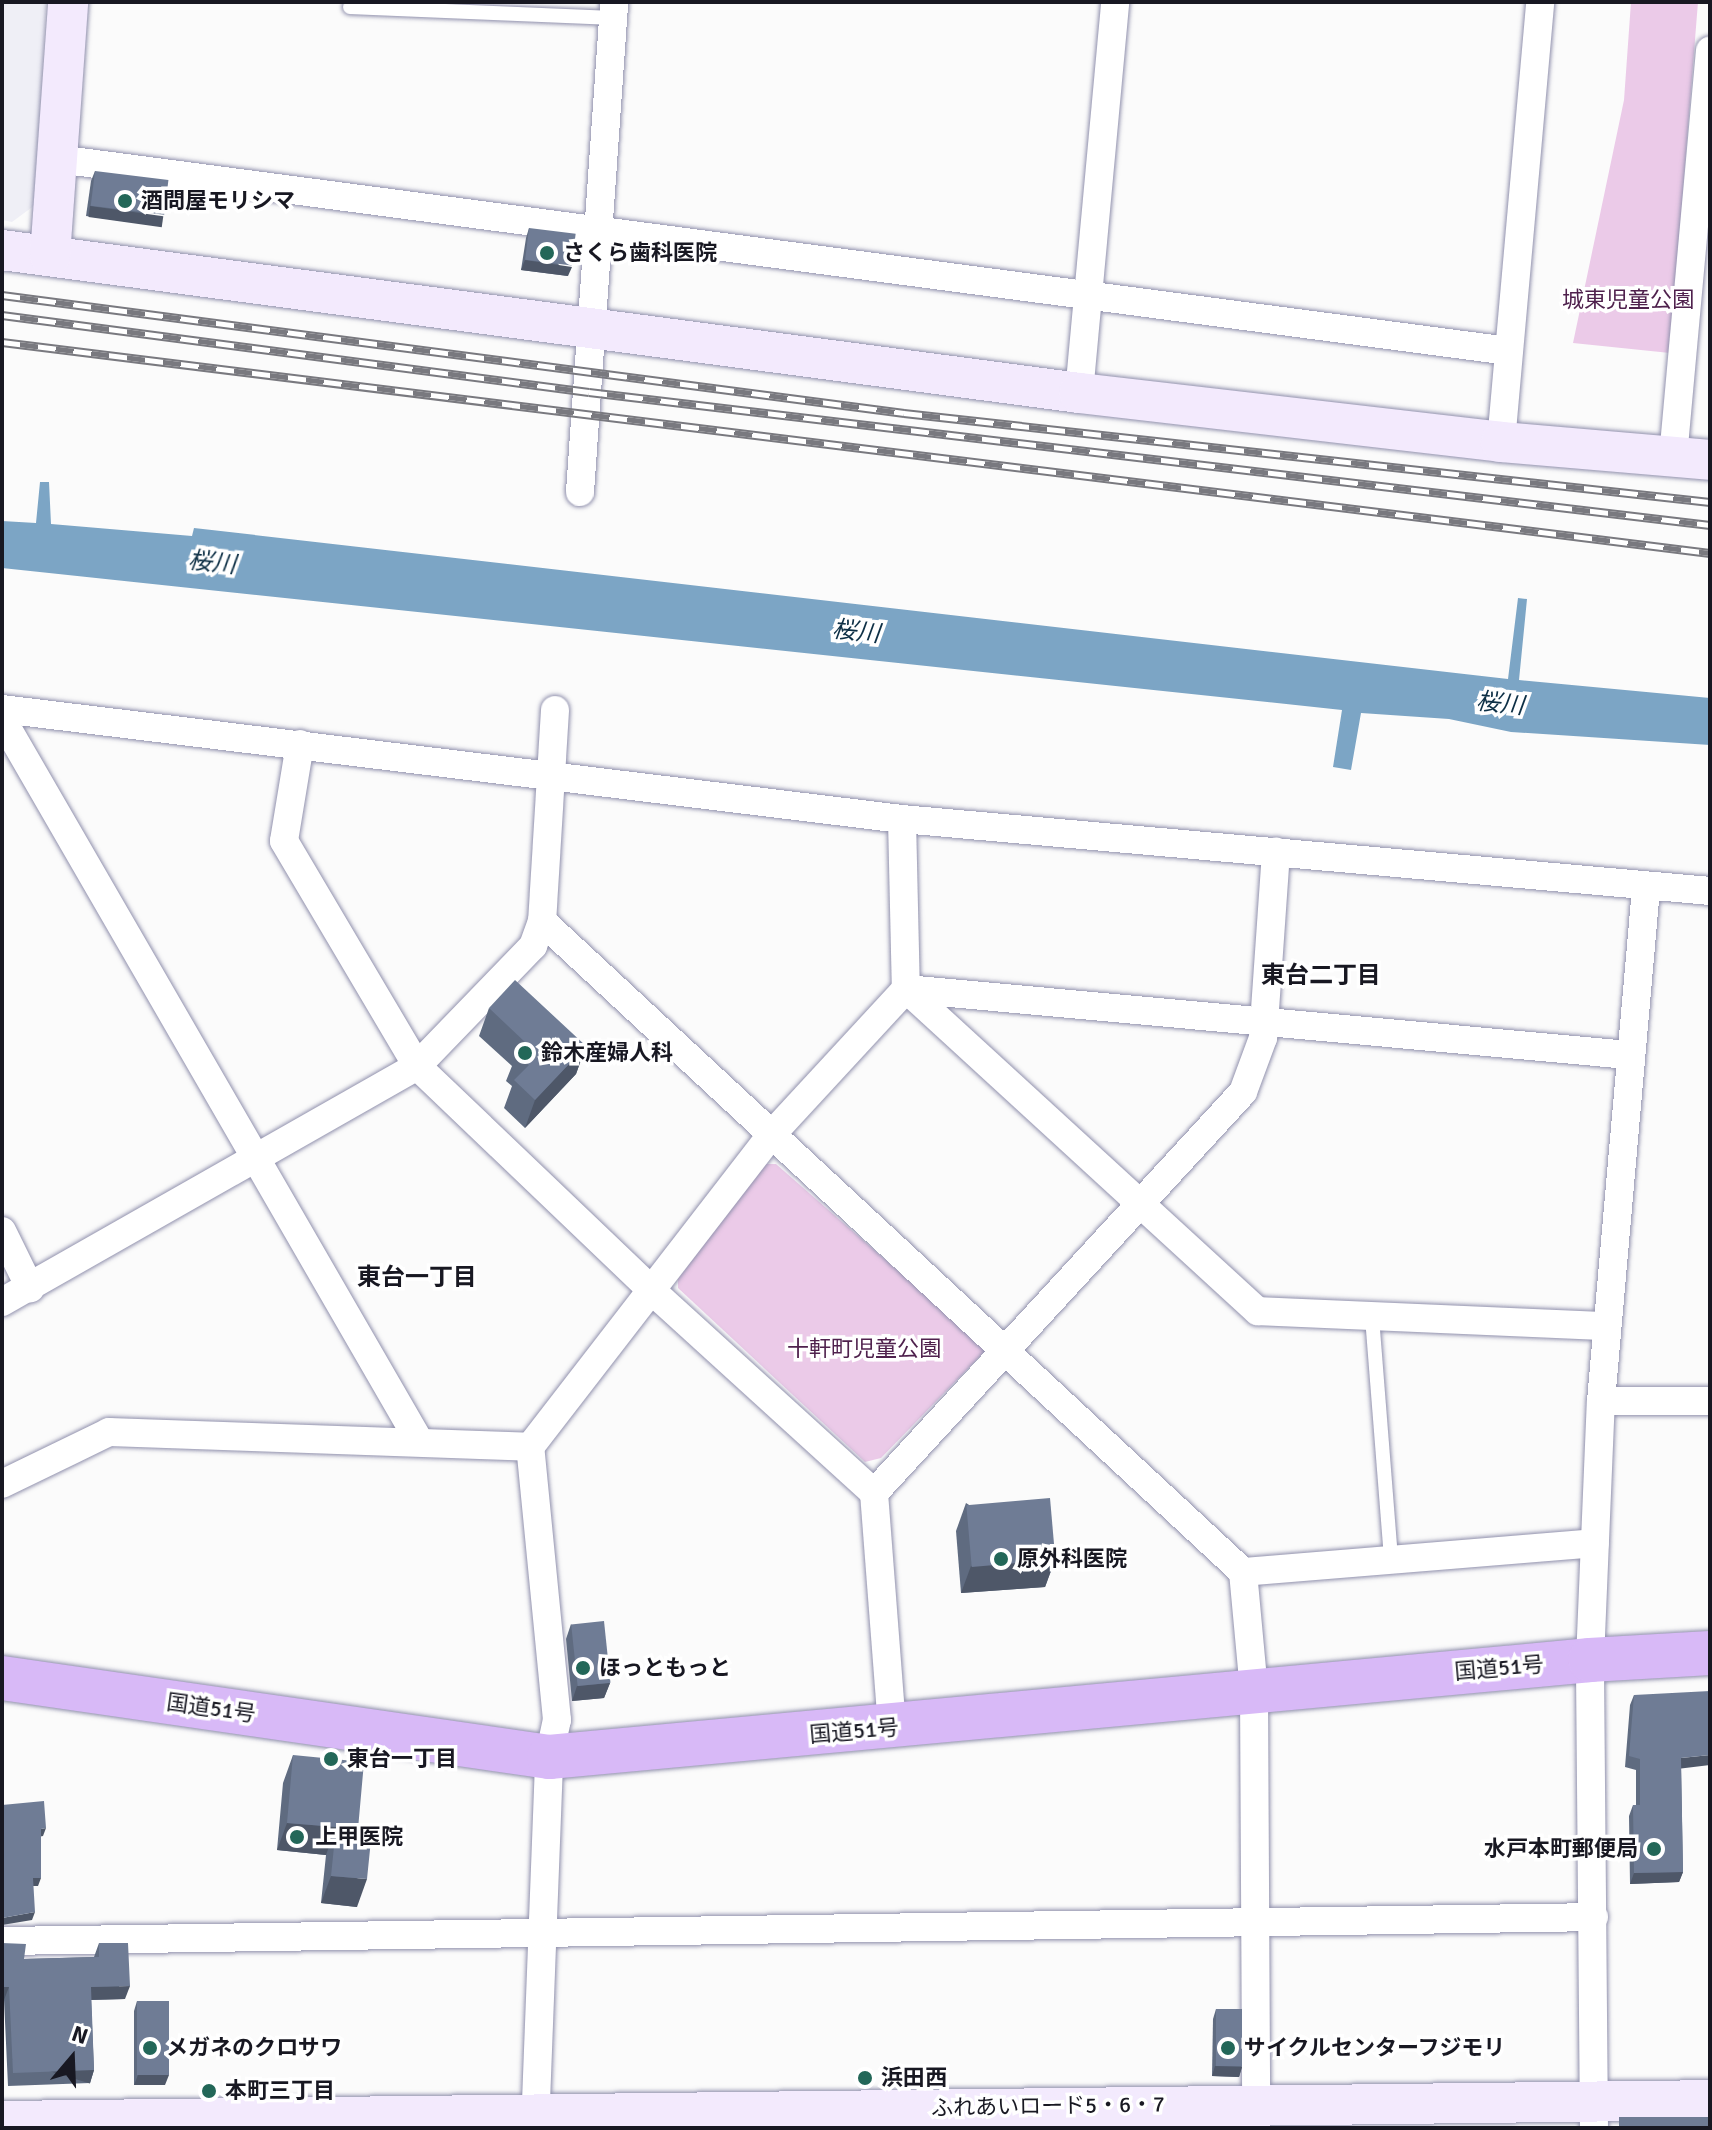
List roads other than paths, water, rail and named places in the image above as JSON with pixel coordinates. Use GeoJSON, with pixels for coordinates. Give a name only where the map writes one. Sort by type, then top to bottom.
{"type":"FeatureCollection","features":[{"type":"Feature","properties":{"kind":"highway","name":"国道51号"},"geometry":{"type":"LineString","coordinates":[[2,1678],[549,1757],[1590,1660],[1710,1653]]}},
{"type":"Feature","properties":{"kind":"street"},"geometry":{"type":"LineString","coordinates":[[50,256],[68,2]]}},
{"type":"Feature","properties":{"kind":"street"},"geometry":{"type":"LineString","coordinates":[[1079,393],[1115,2]]}},
{"type":"Feature","properties":{"kind":"street"},"geometry":{"type":"LineString","coordinates":[[1501,442],[1540,2]]}},
{"type":"Feature","properties":{"kind":"street"},"geometry":{"type":"LineString","coordinates":[[580,492],[594,329],[613,10]]}},
{"type":"Feature","properties":{"kind":"street"},"geometry":{"type":"LineString","coordinates":[[2,250],[1079,393],[1501,442],[1692,459],[1710,51]]}},
{"type":"Feature","properties":{"kind":"street"},"geometry":{"type":"LineString","coordinates":[[58,159],[1508,351]]}},
{"type":"Feature","properties":{"kind":"street"},"geometry":{"type":"LineString","coordinates":[[2,709],[902,819],[1276,851],[1646,889],[1710,891]]}},
{"type":"Feature","properties":{"kind":"street"},"geometry":{"type":"LineString","coordinates":[[2,1302],[417,1066],[533,946],[542,921],[548,778],[555,710]]}},
{"type":"Feature","properties":{"kind":"street"},"geometry":{"type":"LineString","coordinates":[[2,719],[253,1162],[418,1439]]}},
{"type":"Feature","properties":{"kind":"street"},"geometry":{"type":"LineString","coordinates":[[300,744],[284,841],[417,1066],[650,1289],[874,1493],[892,1727]]}},
{"type":"Feature","properties":{"kind":"street"},"geometry":{"type":"LineString","coordinates":[[535,2121],[549,1757],[557,1720],[530,1447],[773,1133],[906,989],[902,819]]}},
{"type":"Feature","properties":{"kind":"street"},"geometry":{"type":"LineString","coordinates":[[874,1493],[1243,1092],[1263,1038],[1276,851]]}},
{"type":"Feature","properties":{"kind":"street"},"geometry":{"type":"LineString","coordinates":[[1594,2114],[1590,1660],[1606,1326],[1628,1055],[1646,889]]}},
{"type":"Feature","properties":{"kind":"street"},"geometry":{"type":"LineString","coordinates":[[542,921],[1008,1348],[1243,1572],[1254,1691],[1256,2103]]}},
{"type":"Feature","properties":{"kind":"street"},"geometry":{"type":"LineString","coordinates":[[906,989],[1263,1019],[1628,1055]]}},
{"type":"Feature","properties":{"kind":"street"},"geometry":{"type":"LineString","coordinates":[[906,989],[1258,1311],[1606,1326]]}},
{"type":"Feature","properties":{"kind":"street"},"geometry":{"type":"LineString","coordinates":[[2,1231],[30,1288]]}},
{"type":"Feature","properties":{"kind":"street"},"geometry":{"type":"LineString","coordinates":[[1601,1401],[1710,1401]]}},
{"type":"Feature","properties":{"kind":"street"},"geometry":{"type":"LineString","coordinates":[[2,1484],[109,1432],[418,1439],[530,1447]]}},
{"type":"Feature","properties":{"kind":"street"},"geometry":{"type":"LineString","coordinates":[[1243,1572],[1391,1557],[1595,1543]]}},
{"type":"Feature","properties":{"kind":"street"},"geometry":{"type":"LineString","coordinates":[[2,1941],[1256,1919],[1594,1917]]}},
{"type":"Feature","properties":{"kind":"street","name":"ふれあいロード5・6・7"},"geometry":{"type":"LineString","coordinates":[[2,2121],[1065,2117],[1256,2103],[1594,2114],[1710,2100]]}},
{"type":"Feature","properties":{"kind":"lane"},"geometry":{"type":"LineString","coordinates":[[350,7],[613,10]]}},
{"type":"Feature","properties":{"kind":"lane"},"geometry":{"type":"LineString","coordinates":[[1372,1317],[1391,1557]]}},
{"type":"Feature","properties":{"kind":"water","name":"桜川"},"geometry":{"type":"Polygon","coordinates":[[[40,482],[49,482],[51,524],[192,536],[194,528],[1508,679],[1518,598],[1527,599],[1519,680],[1710,698],[1710,745],[1511,732],[1449,719],[1361,713],[1351,770],[1333,767],[1342,710],[2,568],[2,521],[36,523],[40,482]]]}},
{"type":"Feature","properties":{"kind":"railway"},"geometry":{"type":"LineString","coordinates":[[2,295],[904,413],[1710,502]]}},
{"type":"Feature","properties":{"kind":"railway"},"geometry":{"type":"LineString","coordinates":[[2,315],[589,392],[1710,525]]}},
{"type":"Feature","properties":{"kind":"railway"},"geometry":{"type":"LineString","coordinates":[[2,342],[1710,553]]}},
{"type":"Feature","properties":{"kind":"place","name":"酒問屋モリシマ"},"geometry":{"type":"Point","coordinates":[125,201]}},
{"type":"Feature","properties":{"kind":"place","name":"さくら歯科医院"},"geometry":{"type":"Point","coordinates":[547,253]}},
{"type":"Feature","properties":{"kind":"place","name":"鈴木産婦人科"},"geometry":{"type":"Point","coordinates":[525,1053]}},
{"type":"Feature","properties":{"kind":"place","name":"原外科医院"},"geometry":{"type":"Point","coordinates":[1001,1559]}},
{"type":"Feature","properties":{"kind":"place","name":"ほっともっと"},"geometry":{"type":"Point","coordinates":[583,1668]}},
{"type":"Feature","properties":{"kind":"place","name":"東台一丁目"},"geometry":{"type":"Point","coordinates":[331,1759]}},
{"type":"Feature","properties":{"kind":"place","name":"上甲医院"},"geometry":{"type":"Point","coordinates":[297,1837]}},
{"type":"Feature","properties":{"kind":"place","name":"水戸本町郵便局"},"geometry":{"type":"Point","coordinates":[1654,1849]}},
{"type":"Feature","properties":{"kind":"place","name":"メガネのクロサワ"},"geometry":{"type":"Point","coordinates":[150,2048]}},
{"type":"Feature","properties":{"kind":"place","name":"サイクルセンターフジモリ"},"geometry":{"type":"Point","coordinates":[1228,2048]}},
{"type":"Feature","properties":{"kind":"place","name":"浜田西"},"geometry":{"type":"Point","coordinates":[865,2078]}},
{"type":"Feature","properties":{"kind":"place","name":"本町三丁目"},"geometry":{"type":"Point","coordinates":[209,2091]}},
{"type":"Feature","properties":{"kind":"district","name":"東台二丁目"},"geometry":{"type":"Point","coordinates":[1321,976]}},
{"type":"Feature","properties":{"kind":"district","name":"東台一丁目"},"geometry":{"type":"Point","coordinates":[417,1278]}},
{"type":"Feature","properties":{"kind":"park label","name":"城東児童公園"},"geometry":{"type":"Point","coordinates":[1628,300]}},
{"type":"Feature","properties":{"kind":"park label","name":"十軒町児童公園"},"geometry":{"type":"Point","coordinates":[864,1349]}}]}
